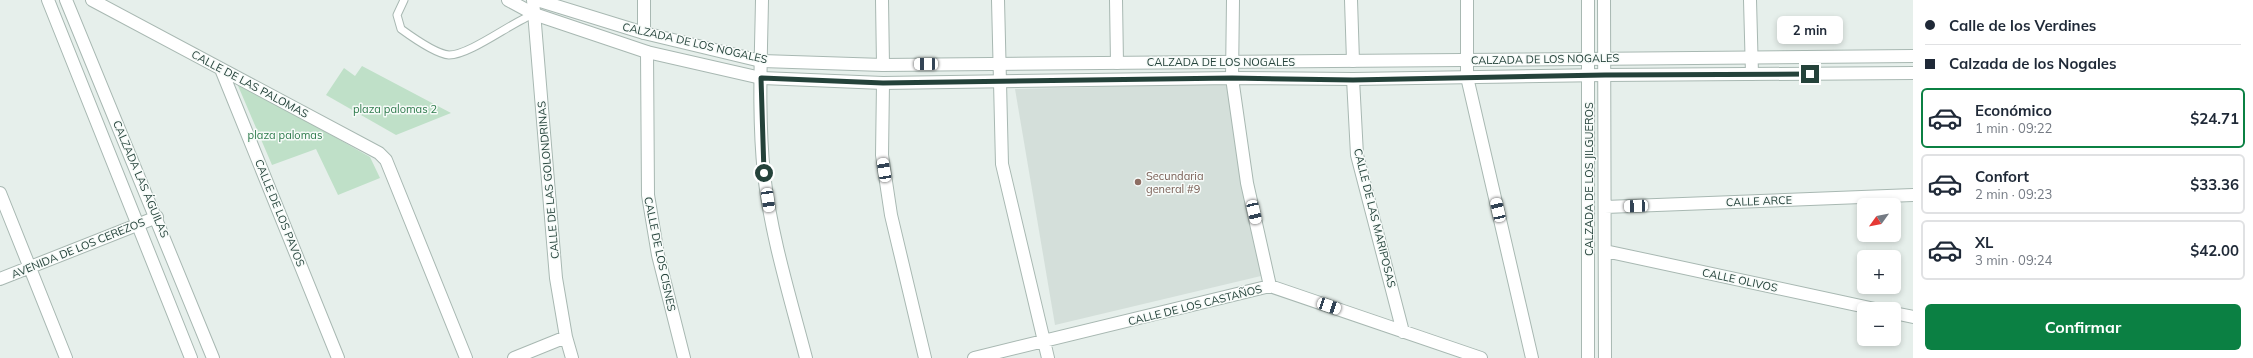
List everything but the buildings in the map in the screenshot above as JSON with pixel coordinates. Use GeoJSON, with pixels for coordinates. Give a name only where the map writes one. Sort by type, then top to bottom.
{"type":"FeatureCollection","features":[{"type":"Feature","properties":{"kind":"street","name":"CALZADA LAS ÁGUILAS"},"geometry":{"type":"LineString","coordinates":[[48,0],[190,358]]}},
{"type":"Feature","properties":{"kind":"street","name":"CALZADA LAS ÁGUILAS"},"geometry":{"type":"LineString","coordinates":[[66,0],[157,217],[213,358]]}},
{"type":"Feature","properties":{"kind":"street","name":"CALZADA DE LOS NOGALES"},"geometry":{"type":"LineString","coordinates":[[508,0],[534,14],[647,52],[761,78],[883,83],[1232,78],[1353,80],[1589,75],[1913,73]]}},
{"type":"Feature","properties":{"kind":"street","name":"CALLE DE LAS GOLONDRINAS"},"geometry":{"type":"LineString","coordinates":[[533,0],[556,278],[566,337],[572,358]]}},
{"type":"Feature","properties":{"kind":"street","name":"CALZADA DE LOS NOGALES"},"geometry":{"type":"LineString","coordinates":[[536,0],[644,33],[761,61],[883,65],[1913,56]]}},
{"type":"Feature","properties":{"kind":"street"},"geometry":{"type":"LineString","coordinates":[[644,0],[644,33]]}},
{"type":"Feature","properties":{"kind":"street"},"geometry":{"type":"LineString","coordinates":[[762,0],[761,78],[764,173],[772,227],[806,358]]}},
{"type":"Feature","properties":{"kind":"street"},"geometry":{"type":"LineString","coordinates":[[882,0],[883,65]]}},
{"type":"Feature","properties":{"kind":"street"},"geometry":{"type":"LineString","coordinates":[[998,0],[998,63],[1002,164],[1048,358]]}},
{"type":"Feature","properties":{"kind":"street"},"geometry":{"type":"LineString","coordinates":[[1116,0],[1117,63]]}},
{"type":"Feature","properties":{"kind":"street"},"geometry":{"type":"LineString","coordinates":[[1233,0],[1232,78],[1247,183],[1270,286]]}},
{"type":"Feature","properties":{"kind":"street"},"geometry":{"type":"LineString","coordinates":[[1351,0],[1353,61]]}},
{"type":"Feature","properties":{"kind":"street"},"geometry":{"type":"LineString","coordinates":[[1467,0],[1467,77],[1532,358]]}},
{"type":"Feature","properties":{"kind":"street","name":"CALZADA DE LOS JILGUEROS"},"geometry":{"type":"LineString","coordinates":[[1588,0],[1588,358]]}},
{"type":"Feature","properties":{"kind":"street","name":"CALZADA DE LOS JILGUEROS"},"geometry":{"type":"LineString","coordinates":[[1604,0],[1605,358]]}},
{"type":"Feature","properties":{"kind":"street"},"geometry":{"type":"LineString","coordinates":[[1750,0],[1752,74]]}},
{"type":"Feature","properties":{"kind":"street","name":"CALLE DE LAS PALOMAS"},"geometry":{"type":"LineString","coordinates":[[98,1],[221,69],[379,153],[386,160],[466,358]]}},
{"type":"Feature","properties":{"kind":"street","name":"CALLE DE LOS CISNES"},"geometry":{"type":"LineString","coordinates":[[647,52],[648,195],[658,254],[684,358]]}},
{"type":"Feature","properties":{"kind":"street","name":"CALLE DE LOS PAVOS"},"geometry":{"type":"LineString","coordinates":[[221,69],[338,358]]}},
{"type":"Feature","properties":{"kind":"street","name":"CALLE DE LAS MARIPOSAS"},"geometry":{"type":"LineString","coordinates":[[1353,80],[1357,155],[1403,332]]}},
{"type":"Feature","properties":{"kind":"street"},"geometry":{"type":"LineString","coordinates":[[883,83],[883,163],[891,215],[925,358]]}},
{"type":"Feature","properties":{"kind":"street"},"geometry":{"type":"LineString","coordinates":[[0,193],[66,358]]}},
{"type":"Feature","properties":{"kind":"street","name":"CALLE ARCE"},"geometry":{"type":"LineString","coordinates":[[1605,207],[1913,195]]}},
{"type":"Feature","properties":{"kind":"street","name":"AVENIDA DE LOS CEREZOS"},"geometry":{"type":"LineString","coordinates":[[0,279],[157,217]]}},
{"type":"Feature","properties":{"kind":"street","name":"CALLE OLIVOS"},"geometry":{"type":"LineString","coordinates":[[1605,251],[1857,305]]}},
{"type":"Feature","properties":{"kind":"street","name":"CALLE DE LOS CASTAÑOS"},"geometry":{"type":"LineString","coordinates":[[974,358],[1270,286],[1481,358]]}},
{"type":"Feature","properties":{"kind":"street"},"geometry":{"type":"LineString","coordinates":[[1901,314],[1913,317]]}},
{"type":"Feature","properties":{"kind":"street"},"geometry":{"type":"LineString","coordinates":[[514,358],[566,337]]}},
{"type":"Feature","properties":{"kind":"lane"},"geometry":{"type":"LineString","coordinates":[[404,0],[397,15],[401,29],[424,44],[448,55],[461,52],[498,34],[519,19],[534,14]]}},
{"type":"Feature","properties":{"kind":"shaded area","name":"Secundaria general #9"},"geometry":{"type":"Polygon","coordinates":[[[1229,84],[1261,276],[1055,325],[1015,89],[1229,84]]]}},
{"type":"Feature","properties":{"kind":"green space","name":"plaza palomas 2"},"geometry":{"type":"Polygon","coordinates":[[[362,66],[451,113],[396,135],[326,95],[344,68],[355,76],[362,66]]]}},
{"type":"Feature","properties":{"kind":"green space","name":"plaza palomas"},"geometry":{"type":"Polygon","coordinates":[[[236,81],[370,157],[380,178],[338,195],[316,149],[272,165],[236,81]]]}},
{"type":"Feature","properties":{"kind":"place","name":"Secundaria general #9"},"geometry":{"type":"Point","coordinates":[1138,182]}},
{"type":"Feature","properties":{"kind":"route"},"geometry":{"type":"LineString","coordinates":[[764,173],[761,78],[883,83],[1232,78],[1353,80],[1605,75],[1810,74]]}}]}
